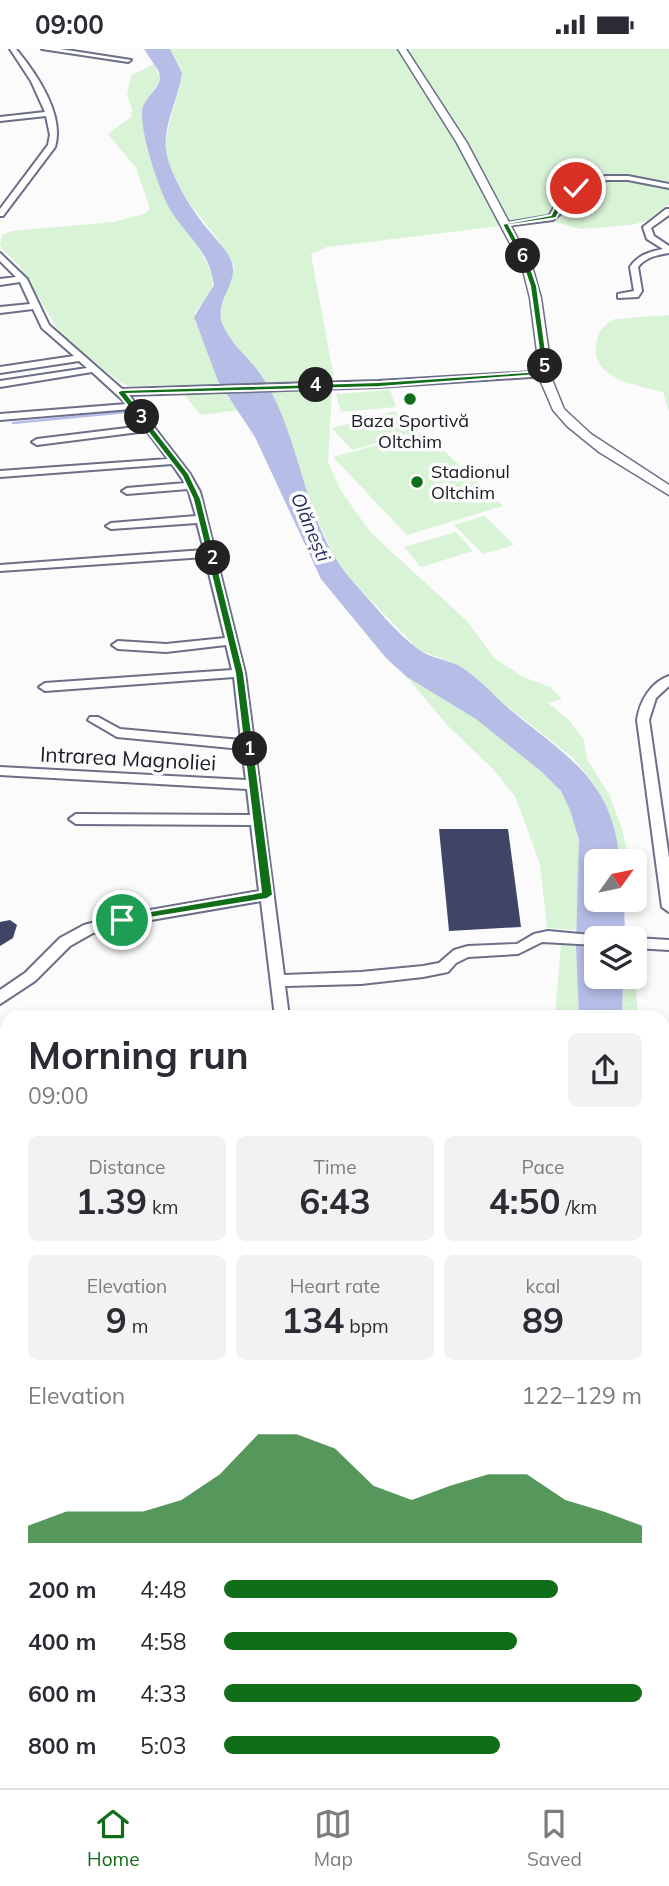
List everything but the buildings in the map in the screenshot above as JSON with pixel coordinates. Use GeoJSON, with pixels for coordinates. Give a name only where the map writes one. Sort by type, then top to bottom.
{"type":"FeatureCollection","features":[{"type":"Feature","properties":{"kind":"main road"},"geometry":{"type":"LineString","coordinates":[[402,49],[453,128],[524,260],[534,286],[552,398],[570,423],[669,491]]}},
{"type":"Feature","properties":{"kind":"street"},"geometry":{"type":"LineString","coordinates":[[45,49],[128,60]]}},
{"type":"Feature","properties":{"kind":"street"},"geometry":{"type":"LineString","coordinates":[[1,211],[52,145],[55,135],[30,71],[15,54]]}},
{"type":"Feature","properties":{"kind":"street"},"geometry":{"type":"LineString","coordinates":[[0,119],[48,114]]}},
{"type":"Feature","properties":{"kind":"street"},"geometry":{"type":"LineString","coordinates":[[505,224],[550,218],[557,213],[561,198],[568,192],[599,180],[628,178],[669,186]]}},
{"type":"Feature","properties":{"kind":"street"},"geometry":{"type":"LineString","coordinates":[[669,211],[647,227],[650,237],[669,250]]}},
{"type":"Feature","properties":{"kind":"street"},"geometry":{"type":"LineString","coordinates":[[621,296],[635,295],[638,291],[634,267],[637,262],[648,255],[669,250]]}},
{"type":"Feature","properties":{"kind":"street"},"geometry":{"type":"LineString","coordinates":[[0,256],[23,279],[45,326],[134,406],[192,486],[211,552],[239,673],[281,1010]]}},
{"type":"Feature","properties":{"kind":"street"},"geometry":{"type":"LineString","coordinates":[[0,282],[23,279]]}},
{"type":"Feature","properties":{"kind":"street"},"geometry":{"type":"LineString","coordinates":[[0,310],[34,306]]}},
{"type":"Feature","properties":{"kind":"street"},"geometry":{"type":"LineString","coordinates":[[0,370],[81,358]]}},
{"type":"Feature","properties":{"kind":"street"},"geometry":{"type":"LineString","coordinates":[[0,384],[95,369]]}},
{"type":"Feature","properties":{"kind":"street"},"geometry":{"type":"LineString","coordinates":[[121,392],[379,384],[546,373]]}},
{"type":"Feature","properties":{"kind":"street"},"geometry":{"type":"LineString","coordinates":[[0,417],[134,406]]}},
{"type":"Feature","properties":{"kind":"street"},"geometry":{"type":"LineString","coordinates":[[37,442],[111,430],[150,428]]}},
{"type":"Feature","properties":{"kind":"street"},"geometry":{"type":"LineString","coordinates":[[0,474],[175,461]]}},
{"type":"Feature","properties":{"kind":"street"},"geometry":{"type":"LineString","coordinates":[[127,491],[192,486]]}},
{"type":"Feature","properties":{"kind":"street"},"geometry":{"type":"LineString","coordinates":[[111,526],[202,519]]}},
{"type":"Feature","properties":{"kind":"street"},"geometry":{"type":"LineString","coordinates":[[0,568],[211,552]]}},
{"type":"Feature","properties":{"kind":"street"},"geometry":{"type":"LineString","coordinates":[[118,645],[166,648],[233,641]]}},
{"type":"Feature","properties":{"kind":"street"},"geometry":{"type":"LineString","coordinates":[[45,687],[239,673]]}},
{"type":"Feature","properties":{"kind":"street"},"geometry":{"type":"LineString","coordinates":[[669,680],[658,687],[647,701],[643,720],[669,907]]}},
{"type":"Feature","properties":{"kind":"street"},"geometry":{"type":"LineString","coordinates":[[94,720],[117,733],[249,745]]}},
{"type":"Feature","properties":{"kind":"street","name":"Intrarea Magnoliei"},"geometry":{"type":"LineString","coordinates":[[0,771],[254,785]]}},
{"type":"Feature","properties":{"kind":"street"},"geometry":{"type":"LineString","coordinates":[[76,820],[258,820]]}},
{"type":"Feature","properties":{"kind":"street"},"geometry":{"type":"LineString","coordinates":[[0,998],[30,977],[65,942],[89,929],[122,920],[267,895]]}},
{"type":"Feature","properties":{"kind":"street"},"geometry":{"type":"LineString","coordinates":[[278,981],[374,977],[424,971],[443,968],[450,958],[463,951],[516,950],[543,936],[584,939]]}},
{"type":"Feature","properties":{"kind":"green space"},"geometry":{"type":"Polygon","coordinates":[[[170,49],[669,49],[669,204],[647,221],[581,229],[555,222],[500,226],[327,247],[311,254],[333,373],[328,462],[341,491],[371,533],[467,621],[495,659],[523,677],[550,687],[562,699],[548,703],[570,721],[584,740],[587,759],[609,794],[627,849],[618,849],[606,807],[595,785],[573,758],[451,662],[419,650],[337,562],[310,504],[276,402],[263,378],[227,334],[222,322],[220,313],[234,266],[227,252],[183,193],[168,162],[167,137],[182,73],[170,49]]]}},
{"type":"Feature","properties":{"kind":"green space"},"geometry":{"type":"Polygon","coordinates":[[[154,64],[160,79],[151,94],[171,210],[196,241],[213,277],[212,292],[195,312],[195,322],[228,398],[239,410],[201,415],[176,385],[130,386],[119,382],[60,333],[20,267],[0,246],[2,235],[12,231],[114,222],[146,213],[150,208],[136,168],[108,134],[131,117],[132,109],[127,95],[131,75],[154,64]]]}},
{"type":"Feature","properties":{"kind":"green space"},"geometry":{"type":"Polygon","coordinates":[[[669,315],[669,412],[663,392],[617,378],[599,364],[596,353],[599,333],[615,319],[669,315]]]}},
{"type":"Feature","properties":{"kind":"green space"},"geometry":{"type":"Polygon","coordinates":[[[390,390],[396,407],[341,412],[336,394],[390,390]]]}},
{"type":"Feature","properties":{"kind":"green space"},"geometry":{"type":"Polygon","coordinates":[[[395,411],[416,432],[352,450],[332,428],[395,411]]]}},
{"type":"Feature","properties":{"kind":"green space","name":"Stadionul Oltchim"},"geometry":{"type":"Polygon","coordinates":[[[424,432],[503,506],[407,535],[333,457],[424,432]]]}},
{"type":"Feature","properties":{"kind":"green space"},"geometry":{"type":"Polygon","coordinates":[[[485,516],[514,545],[483,554],[454,525],[485,516]]]}},
{"type":"Feature","properties":{"kind":"green space"},"geometry":{"type":"Polygon","coordinates":[[[456,532],[473,551],[421,567],[404,547],[456,532]]]}},
{"type":"Feature","properties":{"kind":"green space"},"geometry":{"type":"Polygon","coordinates":[[[407,677],[491,729],[534,762],[562,793],[572,815],[578,839],[578,930],[547,928],[540,864],[515,796],[492,768],[448,726],[407,677]]]}},
{"type":"Feature","properties":{"kind":"green space"},"geometry":{"type":"Polygon","coordinates":[[[561,944],[576,946],[579,1010],[556,1010],[561,944]]]}},
{"type":"Feature","properties":{"kind":"green space"},"geometry":{"type":"Polygon","coordinates":[[[623,989],[636,989],[637,1010],[622,1010],[623,989]]]}},
{"type":"Feature","properties":{"kind":"water","name":"Olănești"},"geometry":{"type":"Polygon","coordinates":[[[144,49],[170,49],[182,73],[167,131],[168,160],[190,205],[230,258],[233,274],[222,306],[222,323],[230,338],[263,378],[277,403],[313,511],[338,561],[393,627],[410,642],[423,652],[456,664],[468,672],[570,758],[598,791],[608,810],[618,849],[584,849],[584,912],[624,912],[625,926],[584,926],[584,989],[623,989],[622,1010],[579,1010],[576,946],[579,840],[561,791],[542,772],[476,719],[407,677],[386,658],[321,579],[255,437],[218,381],[194,317],[214,285],[208,262],[166,202],[144,134],[143,107],[160,79],[159,72],[144,49]]]}},
{"type":"Feature","properties":{"kind":"waterway"},"geometry":{"type":"LineString","coordinates":[[13,423],[126,412]]}},
{"type":"Feature","properties":{"kind":"place","name":"Baza Sportivă Oltchim"},"geometry":{"type":"Point","coordinates":[410,399]}},
{"type":"Feature","properties":{"kind":"place","name":"Stadionul Oltchim"},"geometry":{"type":"Point","coordinates":[417,482]}},
{"type":"Feature","properties":{"kind":"route"},"geometry":{"type":"LineString","coordinates":[[122,920],[267,895],[239,673],[197,499],[186,476],[121,392],[379,384],[546,373],[531,274],[505,224],[554,217],[561,198],[576,188]]}}]}
